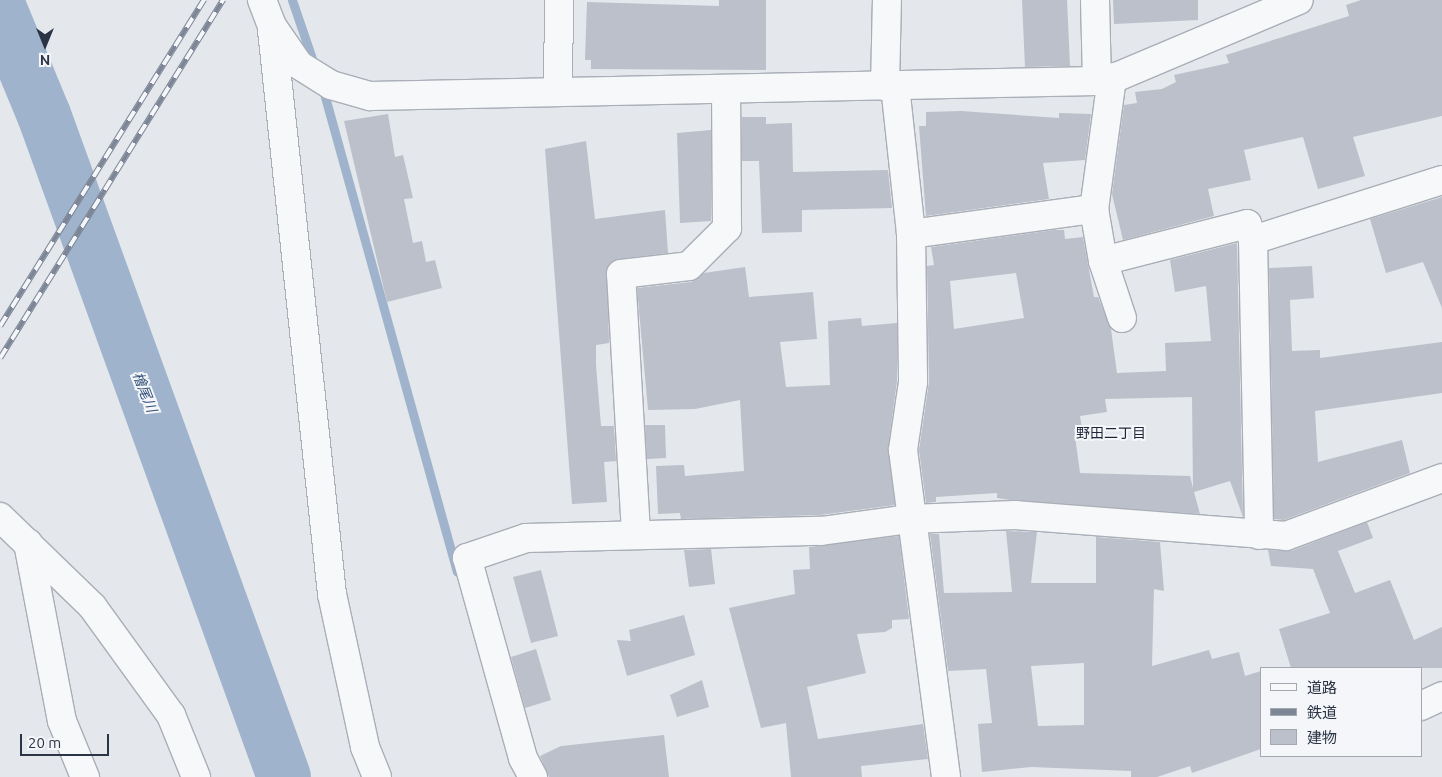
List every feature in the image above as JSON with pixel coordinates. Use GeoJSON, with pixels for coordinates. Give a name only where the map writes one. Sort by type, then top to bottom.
{"type":"FeatureCollection","features":[{"type":"Feature","properties":{"kind":"street"},"geometry":{"type":"LineString","coordinates":[[262,0],[272,26],[299,65],[331,85],[370,96],[890,86],[1105,79],[1299,0]]}},
{"type":"Feature","properties":{"kind":"street"},"geometry":{"type":"LineString","coordinates":[[558,92],[559,0]]}},
{"type":"Feature","properties":{"kind":"street"},"geometry":{"type":"LineString","coordinates":[[887,0],[890,86],[911,234],[913,382],[903,450],[910,519],[946,777]]}},
{"type":"Feature","properties":{"kind":"street"},"geometry":{"type":"LineString","coordinates":[[1095,0],[1105,79],[1094,209],[1104,261],[1122,318]]}},
{"type":"Feature","properties":{"kind":"street"},"geometry":{"type":"LineString","coordinates":[[272,26],[332,594],[366,747],[377,777]]}},
{"type":"Feature","properties":{"kind":"street"},"geometry":{"type":"LineString","coordinates":[[636,533],[620,274],[689,266],[727,228],[726,89]]}},
{"type":"Feature","properties":{"kind":"street"},"geometry":{"type":"LineString","coordinates":[[1253,240],[1442,180]]}},
{"type":"Feature","properties":{"kind":"street"},"geometry":{"type":"LineString","coordinates":[[911,234],[1094,209]]}},
{"type":"Feature","properties":{"kind":"street"},"geometry":{"type":"LineString","coordinates":[[1104,261],[1247,224],[1253,240],[1260,535]]}},
{"type":"Feature","properties":{"kind":"street"},"geometry":{"type":"LineString","coordinates":[[533,777],[523,758],[467,558],[526,538],[636,533],[821,531],[910,519],[1014,515],[1286,536],[1442,478]]}},
{"type":"Feature","properties":{"kind":"street"},"geometry":{"type":"LineString","coordinates":[[0,517],[92,606],[171,715],[196,777]]}},
{"type":"Feature","properties":{"kind":"street"},"geometry":{"type":"LineString","coordinates":[[28,543],[62,721],[85,777]]}},
{"type":"Feature","properties":{"kind":"street"},"geometry":{"type":"LineString","coordinates":[[1422,706],[1442,696]]}},
{"type":"Feature","properties":{"kind":"building"},"geometry":{"type":"Polygon","coordinates":[[[719,0],[766,0],[766,70],[591,69],[591,60],[585,60],[587,2],[719,6],[719,0]]]}},
{"type":"Feature","properties":{"kind":"building"},"geometry":{"type":"Polygon","coordinates":[[[1022,0],[1067,0],[1070,66],[1025,67],[1022,0]]]}},
{"type":"Feature","properties":{"kind":"building"},"geometry":{"type":"Polygon","coordinates":[[[1113,0],[1198,0],[1198,20],[1114,24],[1113,0]]]}},
{"type":"Feature","properties":{"kind":"building"},"geometry":{"type":"Polygon","coordinates":[[[1361,0],[1442,0],[1442,116],[1353,137],[1365,176],[1318,189],[1303,137],[1244,150],[1251,180],[1208,189],[1214,216],[1123,240],[1112,194],[1124,105],[1137,103],[1135,92],[1162,89],[1176,82],[1174,75],[1229,63],[1226,55],[1349,16],[1346,5],[1361,0]]]}},
{"type":"Feature","properties":{"kind":"building"},"geometry":{"type":"Polygon","coordinates":[[[961,111],[1059,118],[1059,113],[1091,114],[1085,160],[1043,163],[1049,199],[926,216],[919,126],[926,126],[926,112],[961,111]]]}},
{"type":"Feature","properties":{"kind":"building"},"geometry":{"type":"Polygon","coordinates":[[[388,114],[395,157],[403,155],[413,198],[404,199],[413,243],[422,241],[426,262],[435,260],[442,288],[387,302],[344,121],[388,114]]]}},
{"type":"Feature","properties":{"kind":"building"},"geometry":{"type":"Polygon","coordinates":[[[742,117],[766,117],[766,124],[792,123],[793,172],[888,170],[892,208],[802,210],[802,232],[762,233],[759,161],[742,161],[742,117]]]}},
{"type":"Feature","properties":{"kind":"building"},"geometry":{"type":"Polygon","coordinates":[[[711,130],[711,221],[680,223],[677,133],[711,130]]]}},
{"type":"Feature","properties":{"kind":"building"},"geometry":{"type":"Polygon","coordinates":[[[586,141],[595,219],[665,210],[668,253],[619,259],[607,268],[609,343],[596,345],[596,365],[601,426],[614,426],[616,461],[604,462],[607,502],[572,504],[545,149],[586,141]]]}},
{"type":"Feature","properties":{"kind":"building"},"geometry":{"type":"Polygon","coordinates":[[[1442,197],[1442,308],[1423,262],[1386,273],[1370,219],[1442,197]]]}},
{"type":"Feature","properties":{"kind":"building"},"geometry":{"type":"Polygon","coordinates":[[[1053,230],[1064,230],[1065,239],[1083,237],[1094,297],[1098,297],[1111,329],[1117,373],[1166,371],[1165,343],[1211,341],[1206,286],[1175,292],[1170,260],[1237,243],[1243,517],[1230,481],[1194,492],[1200,514],[1010,500],[997,498],[997,493],[936,497],[936,502],[926,503],[919,450],[929,382],[927,266],[934,265],[931,247],[1053,230]],[[1016,273],[950,281],[954,329],[1024,318],[1016,273]],[[1192,397],[1105,399],[1107,412],[1080,416],[1082,428],[1074,429],[1080,473],[1190,476],[1193,488],[1192,397]]]}},
{"type":"Feature","properties":{"kind":"building"},"geometry":{"type":"Polygon","coordinates":[[[1312,266],[1314,298],[1290,300],[1292,351],[1320,350],[1320,358],[1442,342],[1442,393],[1315,411],[1318,462],[1402,440],[1410,473],[1284,520],[1274,519],[1269,268],[1312,266]]]}},
{"type":"Feature","properties":{"kind":"building"},"geometry":{"type":"Polygon","coordinates":[[[745,267],[749,297],[813,292],[817,339],[780,342],[786,387],[830,385],[828,321],[861,318],[862,326],[897,323],[897,381],[888,448],[895,505],[820,515],[681,519],[680,513],[658,514],[656,466],[684,465],[685,476],[744,471],[740,400],[695,409],[648,410],[637,288],[691,282],[704,273],[745,267]]]}},
{"type":"Feature","properties":{"kind":"building"},"geometry":{"type":"Polygon","coordinates":[[[645,425],[665,425],[666,458],[647,459],[645,425]]]}},
{"type":"Feature","properties":{"kind":"building"},"geometry":{"type":"Polygon","coordinates":[[[1367,522],[1373,538],[1338,551],[1355,593],[1390,580],[1414,640],[1442,627],[1442,668],[1291,667],[1279,629],[1330,613],[1313,569],[1271,566],[1268,550],[1291,551],[1367,522]]]}},
{"type":"Feature","properties":{"kind":"building"},"geometry":{"type":"Polygon","coordinates":[[[1006,531],[1037,532],[1031,583],[1096,583],[1096,537],[1160,542],[1164,591],[1154,589],[1152,666],[1209,650],[1212,659],[1239,652],[1245,676],[1260,671],[1260,749],[1192,773],[1190,766],[1157,777],[1131,777],[1131,771],[1031,767],[982,772],[978,724],[992,723],[986,669],[948,671],[930,534],[939,534],[944,593],[1012,592],[1006,531]],[[1084,663],[1031,666],[1038,726],[1084,725],[1084,663]]]}},
{"type":"Feature","properties":{"kind":"building"},"geometry":{"type":"Polygon","coordinates":[[[899,536],[909,619],[892,620],[892,628],[885,632],[857,634],[866,673],[807,687],[818,739],[923,724],[928,759],[861,766],[862,777],[791,777],[786,723],[761,728],[729,608],[795,594],[793,570],[810,569],[809,547],[899,536]]]}},
{"type":"Feature","properties":{"kind":"building"},"geometry":{"type":"Polygon","coordinates":[[[711,549],[715,584],[689,587],[684,550],[711,549]]]}},
{"type":"Feature","properties":{"kind":"building"},"geometry":{"type":"Polygon","coordinates":[[[541,570],[558,636],[531,643],[513,577],[541,570]]]}},
{"type":"Feature","properties":{"kind":"building"},"geometry":{"type":"Polygon","coordinates":[[[684,615],[695,655],[627,676],[617,640],[631,641],[629,630],[684,615]]]}},
{"type":"Feature","properties":{"kind":"building"},"geometry":{"type":"Polygon","coordinates":[[[536,649],[551,700],[525,708],[511,657],[536,649]]]}},
{"type":"Feature","properties":{"kind":"building"},"geometry":{"type":"Polygon","coordinates":[[[702,680],[709,707],[677,717],[670,695],[702,680]]]}},
{"type":"Feature","properties":{"kind":"building"},"geometry":{"type":"Polygon","coordinates":[[[664,735],[669,777],[549,777],[540,756],[561,746],[664,735]]]}},
{"type":"Feature","properties":{"kind":"waterway"},"geometry":{"type":"LineString","coordinates":[[292,0],[315,67]]}},
{"type":"Feature","properties":{"kind":"waterway","name":"檜尾川"},"geometry":{"type":"LineString","coordinates":[[0,9],[44,115],[284,777]]}},
{"type":"Feature","properties":{"kind":"waterway"},"geometry":{"type":"LineString","coordinates":[[322,86],[457,572]]}},
{"type":"Feature","properties":{"kind":"railway"},"geometry":{"type":"LineString","coordinates":[[0,326],[204,0]]}},
{"type":"Feature","properties":{"kind":"railway"},"geometry":{"type":"LineString","coordinates":[[0,358],[223,0]]}},
{"type":"Feature","properties":{"kind":"district","name":"野田二丁目"},"geometry":{"type":"Point","coordinates":[1111,433]}}]}
